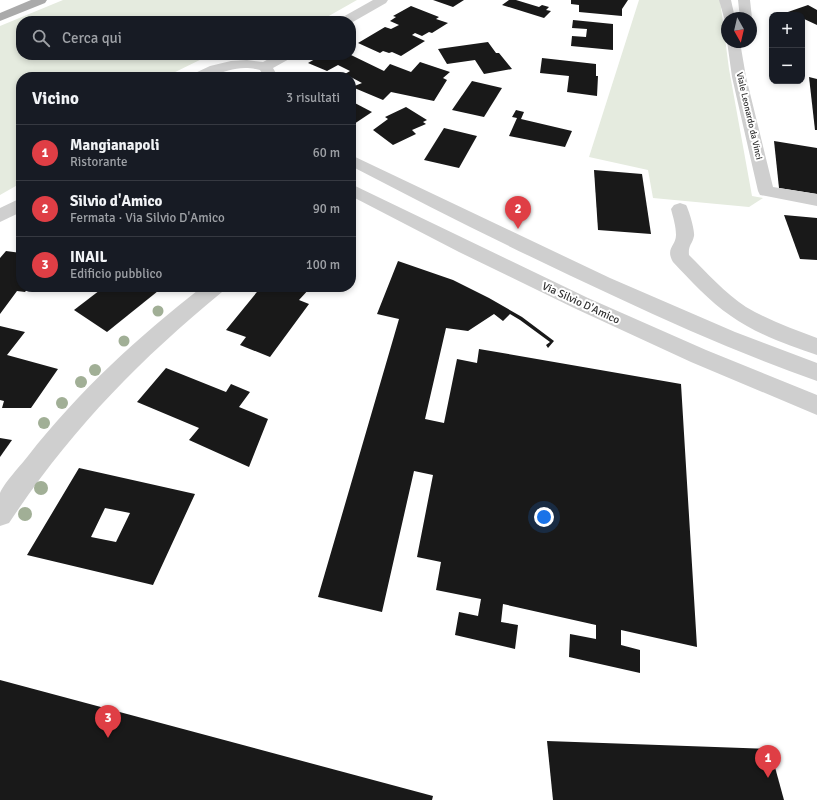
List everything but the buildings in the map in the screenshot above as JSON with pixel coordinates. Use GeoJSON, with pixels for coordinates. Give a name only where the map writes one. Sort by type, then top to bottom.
{"type":"FeatureCollection","features":[{"type":"Feature","properties":{"kind":"main road"},"geometry":{"type":"LineString","coordinates":[[0,17],[41,0]]}},
{"type":"Feature","properties":{"kind":"street"},"geometry":{"type":"LineString","coordinates":[[354,16],[382,0]]}},
{"type":"Feature","properties":{"kind":"street"},"geometry":{"type":"LineString","coordinates":[[725,0],[728,12]]}},
{"type":"Feature","properties":{"kind":"street"},"geometry":{"type":"LineString","coordinates":[[744,0],[745,12]]}},
{"type":"Feature","properties":{"kind":"street","name":"Viale Leonardo da Vinci"},"geometry":{"type":"LineString","coordinates":[[734,48],[739,78],[766,190],[817,200]]}},
{"type":"Feature","properties":{"kind":"street"},"geometry":{"type":"LineString","coordinates":[[207,72],[215,68],[234,64],[250,64],[268,72],[281,60]]}},
{"type":"Feature","properties":{"kind":"street"},"geometry":{"type":"LineString","coordinates":[[356,162],[440,206],[572,270],[726,338],[817,372]]}},
{"type":"Feature","properties":{"kind":"street"},"geometry":{"type":"LineString","coordinates":[[356,179],[369,169]]}},
{"type":"Feature","properties":{"kind":"street","name":"Via Silvio D'Amico"},"geometry":{"type":"LineString","coordinates":[[356,192],[545,286],[715,363],[817,405]]}},
{"type":"Feature","properties":{"kind":"street"},"geometry":{"type":"LineString","coordinates":[[0,216],[16,207]]}},
{"type":"Feature","properties":{"kind":"street"},"geometry":{"type":"LineString","coordinates":[[680,209],[685,236],[679,248],[680,258],[729,305],[767,327],[817,347]]}},
{"type":"Feature","properties":{"kind":"street"},"geometry":{"type":"LineString","coordinates":[[0,514],[22,480],[44,452],[98,392],[144,347],[209,292]]}},
{"type":"Feature","properties":{"kind":"shaded area"},"geometry":{"type":"Polygon","coordinates":[[[63,0],[357,0],[329,16],[24,16],[63,0]]]}},
{"type":"Feature","properties":{"kind":"shaded area"},"geometry":{"type":"Polygon","coordinates":[[[639,0],[720,0],[722,12],[721,48],[726,48],[752,196],[763,198],[749,207],[653,198],[648,170],[589,157],[639,0]]]}},
{"type":"Feature","properties":{"kind":"shaded area"},"geometry":{"type":"Polygon","coordinates":[[[16,19],[16,60],[200,60],[175,72],[16,72],[16,186],[0,195],[0,26],[16,19]]]}},
{"type":"Feature","properties":{"kind":"place","name":"Silvio d'Amico"},"geometry":{"type":"Point","coordinates":[518,229]}},
{"type":"Feature","properties":{"kind":"place","name":"INAIL"},"geometry":{"type":"Point","coordinates":[108,738]}},
{"type":"Feature","properties":{"kind":"place","name":"Mangianapoli"},"geometry":{"type":"Point","coordinates":[768,778]}}]}
